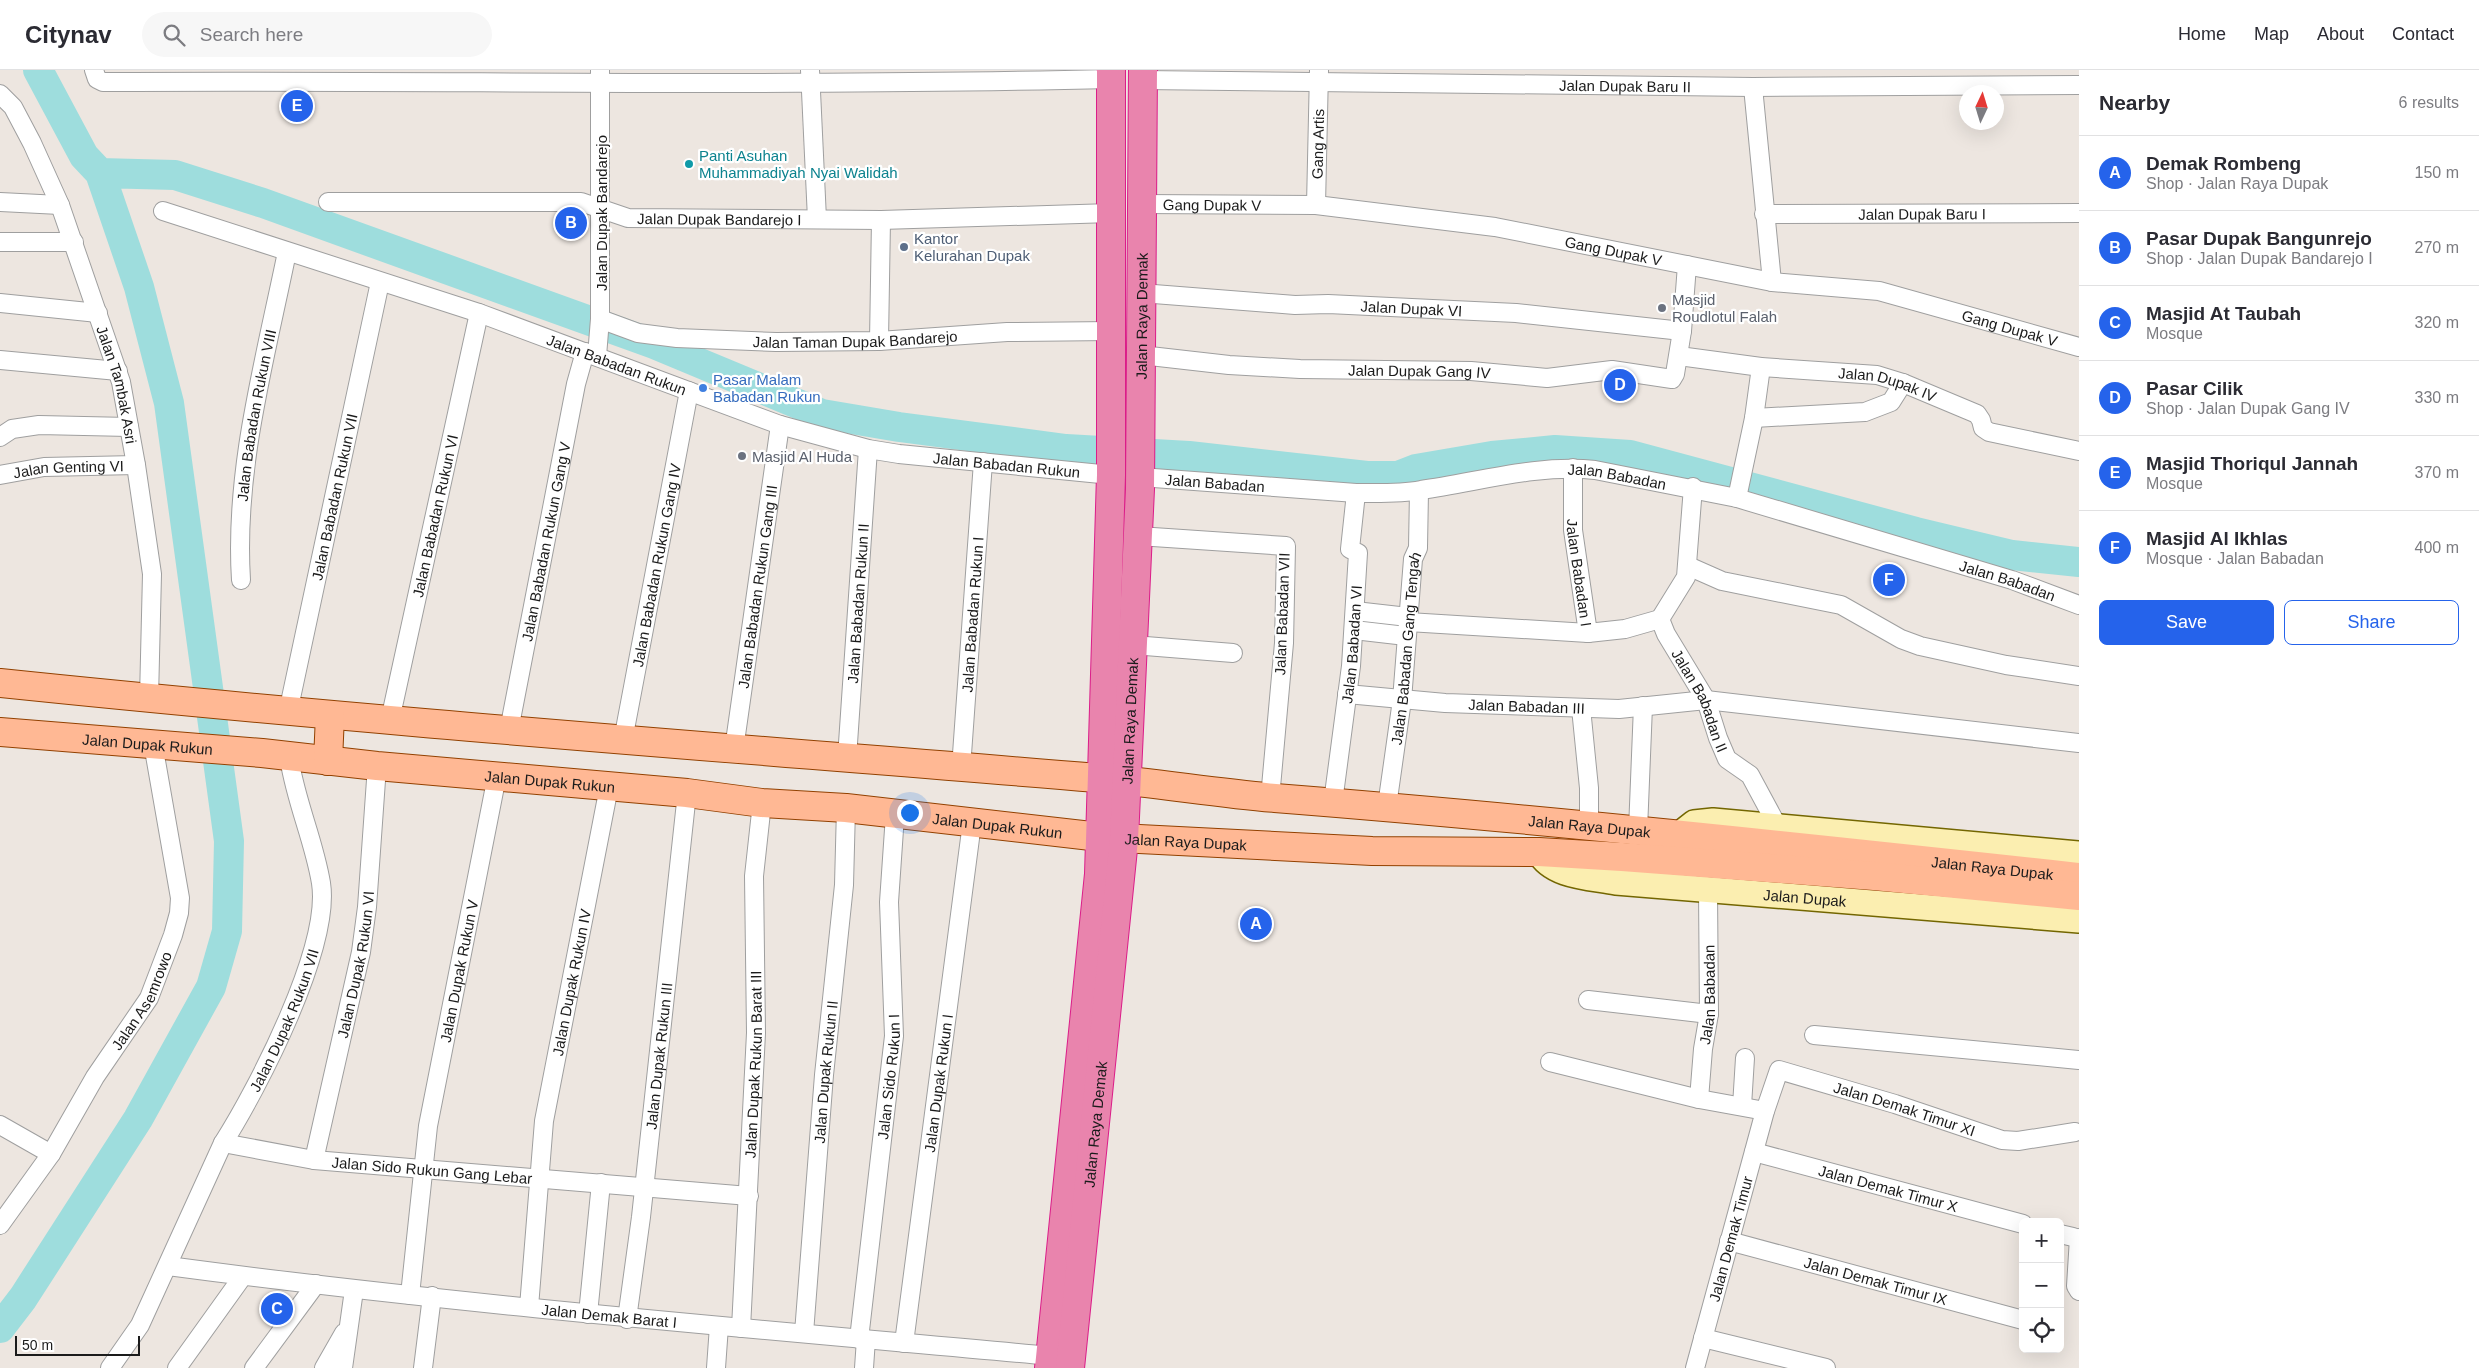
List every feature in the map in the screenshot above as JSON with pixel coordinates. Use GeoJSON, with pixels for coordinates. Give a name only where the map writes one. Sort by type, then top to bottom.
{"type":"FeatureCollection","features":[{"type":"Feature","properties":{"kind":"highway","name":"Jalan Raya Demak"},"geometry":{"type":"LineString","coordinates":[[1057,1364],[1099,874],[1112,838],[1111,74]]}},
{"type":"Feature","properties":{"kind":"highway","name":"Jalan Raya Demak"},"geometry":{"type":"LineString","coordinates":[[1113,780],[1133,645],[1138,536],[1143,75]]}},
{"type":"Feature","properties":{"kind":"main road"},"geometry":{"type":"LineString","coordinates":[[0,683],[288,712],[1113,780]]}},
{"type":"Feature","properties":{"kind":"main road"},"geometry":{"type":"LineString","coordinates":[[328,761],[330,715]]}},
{"type":"Feature","properties":{"kind":"main road","name":"Jalan Dupak Rukun"},"geometry":{"type":"LineString","coordinates":[[0,732],[262,753],[377,766],[687,793],[762,803],[846,808],[1112,838]]}},
{"type":"Feature","properties":{"kind":"main road","name":"Jalan Raya Dupak"},"geometry":{"type":"LineString","coordinates":[[1113,780],[1270,798],[1387,806],[1680,834],[2079,877]]}},
{"type":"Feature","properties":{"kind":"main road"},"geometry":{"type":"LineString","coordinates":[[1680,834],[1694,824],[1708,821],[2079,854]]}},
{"type":"Feature","properties":{"kind":"main road","name":"Jalan Raya Dupak"},"geometry":{"type":"LineString","coordinates":[[1112,838],[1406,852],[1539,852],[1874,876],[2079,896]]}},
{"type":"Feature","properties":{"kind":"main road","name":"Jalan Dupak"},"geometry":{"type":"LineString","coordinates":[[1539,852],[1550,866],[1563,872],[1616,882],[2079,920]]}},
{"type":"Feature","properties":{"kind":"street"},"geometry":{"type":"LineString","coordinates":[[95,75],[102,82],[319,75],[600,77],[1111,74]]}},
{"type":"Feature","properties":{"kind":"street","name":"Jalan Dupak Baru II"},"geometry":{"type":"LineString","coordinates":[[1143,75],[1624,77],[1752,87],[2079,85]]}},
{"type":"Feature","properties":{"kind":"street"},"geometry":{"type":"LineString","coordinates":[[810,76],[817,219]]}},
{"type":"Feature","properties":{"kind":"street","name":"Gang Artis"},"geometry":{"type":"LineString","coordinates":[[1316,205],[1319,76]]}},
{"type":"Feature","properties":{"kind":"street","name":"Jalan Dupak Bandarejo"},"geometry":{"type":"LineString","coordinates":[[594,352],[600,321],[600,77]]}},
{"type":"Feature","properties":{"kind":"street"},"geometry":{"type":"LineString","coordinates":[[1752,87],[1772,282]]}},
{"type":"Feature","properties":{"kind":"street","name":"Jalan Tambak Asri"},"geometry":{"type":"LineString","coordinates":[[0,94],[13,107],[60,205],[118,371],[136,465],[152,574],[155,699]]}},
{"type":"Feature","properties":{"kind":"street"},"geometry":{"type":"LineString","coordinates":[[0,202],[60,205]]}},
{"type":"Feature","properties":{"kind":"street","name":"Jalan Dupak Bandarejo I"},"geometry":{"type":"LineString","coordinates":[[328,202],[582,202],[628,218],[881,220],[1111,213]]}},
{"type":"Feature","properties":{"kind":"street","name":"Gang Dupak V"},"geometry":{"type":"LineString","coordinates":[[1141,204],[1316,205],[1495,228],[1772,282],[1879,291],[2079,347]]}},
{"type":"Feature","properties":{"kind":"street","name":"Jalan Babadan Rukun"},"geometry":{"type":"LineString","coordinates":[[163,211],[594,352],[689,391],[780,425],[868,449],[983,462],[1111,460]]}},
{"type":"Feature","properties":{"kind":"street","name":"Jalan Dupak Baru I"},"geometry":{"type":"LineString","coordinates":[[1764,214],[2079,213]]}},
{"type":"Feature","properties":{"kind":"street"},"geometry":{"type":"LineString","coordinates":[[879,341],[881,220]]}},
{"type":"Feature","properties":{"kind":"street"},"geometry":{"type":"LineString","coordinates":[[0,242],[74,242]]}},
{"type":"Feature","properties":{"kind":"street","name":"Jalan Babadan Rukun VIII"},"geometry":{"type":"LineString","coordinates":[[241,580],[239,550],[241,500],[248,448],[287,252]]}},
{"type":"Feature","properties":{"kind":"street"},"geometry":{"type":"LineString","coordinates":[[1679,356],[1687,266]]}},
{"type":"Feature","properties":{"kind":"street","name":"Jalan Babadan Rukun VII"},"geometry":{"type":"LineString","coordinates":[[288,712],[380,282]]}},
{"type":"Feature","properties":{"kind":"street","name":"Jalan Dupak VI"},"geometry":{"type":"LineString","coordinates":[[1141,293],[1295,304],[1516,313],[1682,330]]}},
{"type":"Feature","properties":{"kind":"street"},"geometry":{"type":"LineString","coordinates":[[0,303],[98,313]]}},
{"type":"Feature","properties":{"kind":"street","name":"Jalan Babadan Rukun VI"},"geometry":{"type":"LineString","coordinates":[[390,720],[479,313]]}},
{"type":"Feature","properties":{"kind":"street","name":"Jalan Taman Dupak Bandarejo"},"geometry":{"type":"LineString","coordinates":[[600,321],[638,333],[677,338],[776,342],[879,341],[1007,332],[1112,331]]}},
{"type":"Feature","properties":{"kind":"street","name":"Jalan Babadan Rukun Gang V"},"geometry":{"type":"LineString","coordinates":[[510,730],[576,384],[594,352]]}},
{"type":"Feature","properties":{"kind":"street","name":"Jalan Dupak Gang IV"},"geometry":{"type":"LineString","coordinates":[[1141,355],[1300,369],[1471,371],[1547,378],[1612,370],[1668,380],[1674,378],[1679,356]]}},
{"type":"Feature","properties":{"kind":"street","name":"Jalan Dupak IV"},"geometry":{"type":"LineString","coordinates":[[1679,356],[1761,367],[1877,375],[1902,383],[1977,414],[1981,420],[1982,428],[1989,432],[2079,451]]}},
{"type":"Feature","properties":{"kind":"street"},"geometry":{"type":"LineString","coordinates":[[0,360],[118,371]]}},
{"type":"Feature","properties":{"kind":"street"},"geometry":{"type":"LineString","coordinates":[[1737,496],[1754,418],[1761,367]]}},
{"type":"Feature","properties":{"kind":"street"},"geometry":{"type":"LineString","coordinates":[[1754,418],[1865,412],[1891,402],[1902,383]]}},
{"type":"Feature","properties":{"kind":"street","name":"Jalan Babadan Rukun Gang IV"},"geometry":{"type":"LineString","coordinates":[[622,740],[689,391]]}},
{"type":"Feature","properties":{"kind":"street","name":"Jalan Babadan Rukun Gang III"},"geometry":{"type":"LineString","coordinates":[[734,749],[780,425]]}},
{"type":"Feature","properties":{"kind":"street"},"geometry":{"type":"LineString","coordinates":[[0,437],[12,429],[39,426],[129,427]]}},
{"type":"Feature","properties":{"kind":"street","name":"Jalan Babadan Rukun II"},"geometry":{"type":"LineString","coordinates":[[848,758],[868,449]]}},
{"type":"Feature","properties":{"kind":"street","name":"Jalan Babadan"},"geometry":{"type":"LineString","coordinates":[[1140,461],[1356,493],[1419,491],[1504,474],[1573,468],[1737,496],[2012,580],[2079,604]]}},
{"type":"Feature","properties":{"kind":"street","name":"Jalan Babadan Rukun I"},"geometry":{"type":"LineString","coordinates":[[961,768],[983,462]]}},
{"type":"Feature","properties":{"kind":"street","name":"Jalan Genting VI"},"geometry":{"type":"LineString","coordinates":[[0,475],[44,467],[136,465]]}},
{"type":"Feature","properties":{"kind":"street","name":"Jalan Babadan I"},"geometry":{"type":"LineString","coordinates":[[1573,468],[1573,530],[1588,634],[1624,629],[1660,619]]}},
{"type":"Feature","properties":{"kind":"street"},"geometry":{"type":"LineString","coordinates":[[1660,619],[1686,577],[1693,488]]}},
{"type":"Feature","properties":{"kind":"street","name":"Jalan Babadan Gang Tengah"},"geometry":{"type":"LineString","coordinates":[[1387,806],[1402,700],[1413,559],[1418,548],[1419,491]]}},
{"type":"Feature","properties":{"kind":"street","name":"Jalan Babadan VI"},"geometry":{"type":"LineString","coordinates":[[1332,802],[1354,630],[1358,553],[1350,549],[1356,493]]}},
{"type":"Feature","properties":{"kind":"street","name":"Jalan Babadan VII"},"geometry":{"type":"LineString","coordinates":[[1138,536],[1286,546],[1284,642],[1270,798]]}},
{"type":"Feature","properties":{"kind":"street"},"geometry":{"type":"LineString","coordinates":[[1688,566],[1722,581],[1841,606],[1901,639],[1920,646],[2006,665],[2079,676]]}},
{"type":"Feature","properties":{"kind":"street"},"geometry":{"type":"LineString","coordinates":[[1355,610],[1407,625]]}},
{"type":"Feature","properties":{"kind":"street","name":"Jalan Babadan II"},"geometry":{"type":"LineString","coordinates":[[1660,619],[1666,634],[1706,700],[1718,738],[1728,759],[1750,775],[1778,827]]}},
{"type":"Feature","properties":{"kind":"street"},"geometry":{"type":"LineString","coordinates":[[1354,630],[1407,625],[1588,634]]}},
{"type":"Feature","properties":{"kind":"street"},"geometry":{"type":"LineString","coordinates":[[1133,645],[1233,653]]}},
{"type":"Feature","properties":{"kind":"street","name":"Jalan Babadan III"},"geometry":{"type":"LineString","coordinates":[[1347,694],[1402,700],[1619,709],[1706,700],[2079,744]]}},
{"type":"Feature","properties":{"kind":"street"},"geometry":{"type":"LineString","coordinates":[[1638,830],[1643,706]]}},
{"type":"Feature","properties":{"kind":"street"},"geometry":{"type":"LineString","coordinates":[[1581,708],[1589,788],[1589,825]]}},
{"type":"Feature","properties":{"kind":"street","name":"Jalan Asemrowo"},"geometry":{"type":"LineString","coordinates":[[0,1225],[51,1154],[95,1077],[149,998],[179,914],[180,898],[158,745]]}},
{"type":"Feature","properties":{"kind":"street","name":"Jalan Dupak Rukun VII"},"geometry":{"type":"LineString","coordinates":[[110,1368],[140,1325],[223,1144],[241,1116],[271,1057],[304,976],[322,909],[321,883],[292,779],[289,757]]}},
{"type":"Feature","properties":{"kind":"street","name":"Jalan Dupak Rukun VI"},"geometry":{"type":"LineString","coordinates":[[314,1160],[361,952],[367,908],[377,766]]}},
{"type":"Feature","properties":{"kind":"street","name":"Jalan Dupak Rukun V"},"geometry":{"type":"LineString","coordinates":[[410,1295],[428,1126],[497,776]]}},
{"type":"Feature","properties":{"kind":"street","name":"Jalan Dupak Rukun IV"},"geometry":{"type":"LineString","coordinates":[[529,1307],[544,1121],[609,787]]}},
{"type":"Feature","properties":{"kind":"street","name":"Jalan Dupak Rukun III"},"geometry":{"type":"LineString","coordinates":[[627,1319],[644,1186],[687,793]]}},
{"type":"Feature","properties":{"kind":"street","name":"Jalan Dupak Rukun Barat III"},"geometry":{"type":"LineString","coordinates":[[741,1328],[749,1196],[751,1098],[756,1034],[754,876],[762,803]]}},
{"type":"Feature","properties":{"kind":"street","name":"Jalan Dupak Rukun II"},"geometry":{"type":"LineString","coordinates":[[804,1333],[824,1075],[844,885],[846,808]]}},
{"type":"Feature","properties":{"kind":"street","name":"Jalan Sido Rukun I"},"geometry":{"type":"LineString","coordinates":[[864,1368],[863,1339],[894,1036],[889,902],[895,815]]}},
{"type":"Feature","properties":{"kind":"street","name":"Jalan Dupak Rukun I"},"geometry":{"type":"LineString","coordinates":[[904,1343],[972,823]]}},
{"type":"Feature","properties":{"kind":"street","name":"Jalan Babadan"},"geometry":{"type":"LineString","coordinates":[[1699,1099],[1703,1049],[1709,1014],[1708,890]]}},
{"type":"Feature","properties":{"kind":"street"},"geometry":{"type":"LineString","coordinates":[[1588,1000],[1709,1014]]}},
{"type":"Feature","properties":{"kind":"street"},"geometry":{"type":"LineString","coordinates":[[1814,1035],[2079,1060]]}},
{"type":"Feature","properties":{"kind":"street"},"geometry":{"type":"LineString","coordinates":[[1742,1106],[1745,1058]]}},
{"type":"Feature","properties":{"kind":"street"},"geometry":{"type":"LineString","coordinates":[[1550,1062],[1699,1099],[1765,1111]]}},
{"type":"Feature","properties":{"kind":"street","name":"Jalan Demak Timur XI"},"geometry":{"type":"LineString","coordinates":[[1765,1111],[1777,1071],[1780,1070],[1895,1104],[2002,1140],[2018,1141],[2075,1132]]}},
{"type":"Feature","properties":{"kind":"street","name":"Jalan Demak Timur"},"geometry":{"type":"LineString","coordinates":[[1695,1368],[1765,1111]]}},
{"type":"Feature","properties":{"kind":"street"},"geometry":{"type":"LineString","coordinates":[[0,1125],[51,1154]]}},
{"type":"Feature","properties":{"kind":"street","name":"Jalan Sido Rukun Gang Lebar"},"geometry":{"type":"LineString","coordinates":[[223,1144],[314,1160],[749,1196]]}},
{"type":"Feature","properties":{"kind":"street","name":"Jalan Demak Timur X"},"geometry":{"type":"LineString","coordinates":[[1754,1152],[2019,1223]]}},
{"type":"Feature","properties":{"kind":"street"},"geometry":{"type":"LineString","coordinates":[[588,1314],[601,1183]]}},
{"type":"Feature","properties":{"kind":"street"},"geometry":{"type":"LineString","coordinates":[[2071,1236],[2076,1286],[2079,1291]]}},
{"type":"Feature","properties":{"kind":"street","name":"Jalan Demak Timur IX"},"geometry":{"type":"LineString","coordinates":[[1729,1241],[2019,1319]]}},
{"type":"Feature","properties":{"kind":"street","name":"Jalan Demak Barat I"},"geometry":{"type":"LineString","coordinates":[[168,1266],[354,1290],[432,1296],[627,1319],[904,1343],[1057,1364]]}},
{"type":"Feature","properties":{"kind":"street"},"geometry":{"type":"LineString","coordinates":[[177,1368],[243,1276]]}},
{"type":"Feature","properties":{"kind":"street"},"geometry":{"type":"LineString","coordinates":[[254,1368],[316,1284]]}},
{"type":"Feature","properties":{"kind":"street"},"geometry":{"type":"LineString","coordinates":[[344,1368],[348,1323],[354,1290]]}},
{"type":"Feature","properties":{"kind":"street"},"geometry":{"type":"LineString","coordinates":[[423,1368],[432,1296]]}},
{"type":"Feature","properties":{"kind":"street"},"geometry":{"type":"LineString","coordinates":[[324,1368],[348,1323]]}},
{"type":"Feature","properties":{"kind":"street"},"geometry":{"type":"LineString","coordinates":[[716,1368],[719,1326]]}},
{"type":"Feature","properties":{"kind":"street"},"geometry":{"type":"LineString","coordinates":[[1703,1338],[1826,1368]]}},
{"type":"Feature","properties":{"kind":"waterway"},"geometry":{"type":"LineString","coordinates":[[0,1328],[23,1298],[138,1119],[211,987],[227,931],[229,841],[169,403],[139,287],[100,173],[84,156],[38,70]]}},
{"type":"Feature","properties":{"kind":"waterway"},"geometry":{"type":"LineString","coordinates":[[100,173],[175,175],[263,203],[654,344],[822,414],[899,427],[1066,449],[1189,456],[1367,476],[1398,476],[1416,469],[1492,456],[1555,450],[1630,455],[1916,532],[2012,555],[2079,562]]}},
{"type":"Feature","properties":{"kind":"place","name":"Masjid Thoriqul Jannah"},"geometry":{"type":"Point","coordinates":[297,106]}},
{"type":"Feature","properties":{"kind":"place","name":"Panti Asuhan Muhammadiyah Nyai Walidah"},"geometry":{"type":"Point","coordinates":[689,164]}},
{"type":"Feature","properties":{"kind":"place","name":"Pasar Dupak Bangunrejo"},"geometry":{"type":"Point","coordinates":[571,223]}},
{"type":"Feature","properties":{"kind":"place","name":"Kantor Kelurahan Dupak"},"geometry":{"type":"Point","coordinates":[904,247]}},
{"type":"Feature","properties":{"kind":"place","name":"Masjid Roudlotul Falah"},"geometry":{"type":"Point","coordinates":[1662,308]}},
{"type":"Feature","properties":{"kind":"place","name":"Pasar Cilik"},"geometry":{"type":"Point","coordinates":[1620,385]}},
{"type":"Feature","properties":{"kind":"place","name":"Pasar Malam Babadan Rukun"},"geometry":{"type":"Point","coordinates":[703,388]}},
{"type":"Feature","properties":{"kind":"place","name":"Masjid Al Huda"},"geometry":{"type":"Point","coordinates":[742,456]}},
{"type":"Feature","properties":{"kind":"place","name":"Masjid Al Ikhlas"},"geometry":{"type":"Point","coordinates":[1889,580]}},
{"type":"Feature","properties":{"kind":"place","name":"Demak Rombeng"},"geometry":{"type":"Point","coordinates":[1256,924]}},
{"type":"Feature","properties":{"kind":"place","name":"Masjid At Taubah"},"geometry":{"type":"Point","coordinates":[277,1309]}}]}
